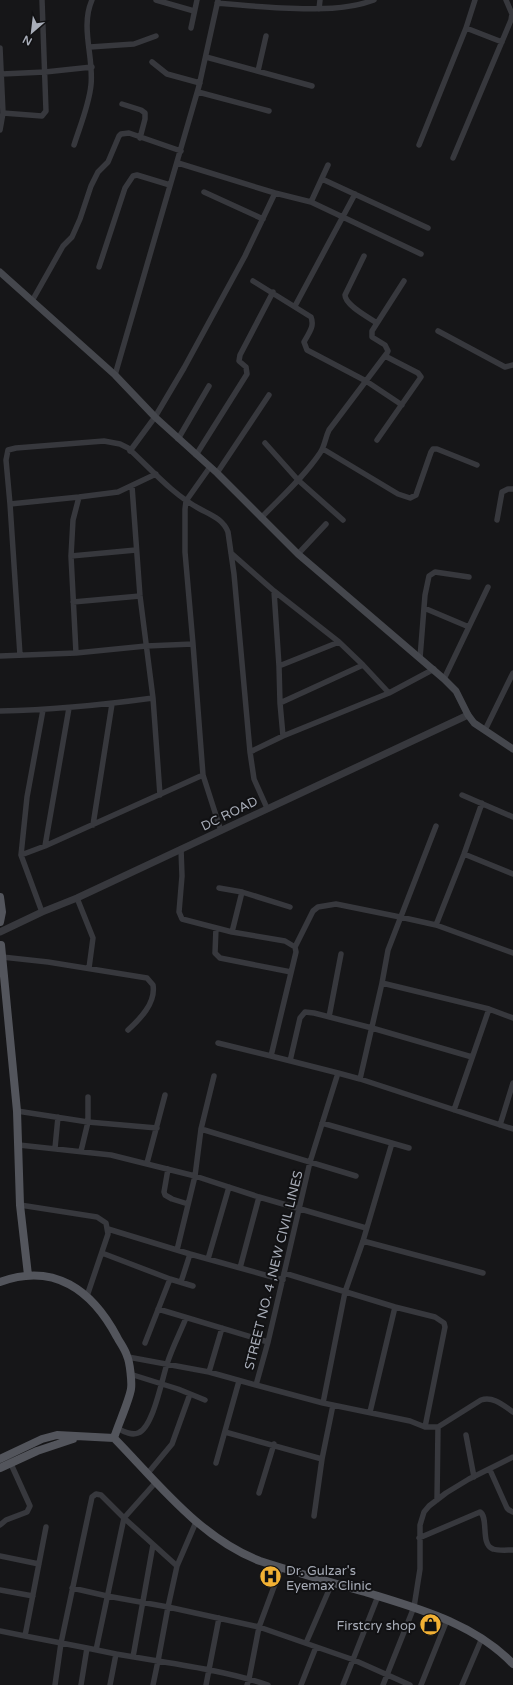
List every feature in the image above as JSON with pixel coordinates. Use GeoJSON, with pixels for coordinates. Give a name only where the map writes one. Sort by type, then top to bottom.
{"type":"FeatureCollection","features":[{"type":"Feature","properties":{"kind":"main road"},"geometry":{"type":"LineString","coordinates":[[0,272],[115,375],[155,417],[217,473],[298,554],[434,669],[456,691],[468,715],[474,723],[513,749]]}},
{"type":"Feature","properties":{"kind":"main road"},"geometry":{"type":"LineString","coordinates":[[0,897],[2,912],[0,922]]}},
{"type":"Feature","properties":{"kind":"main road"},"geometry":{"type":"LineString","coordinates":[[1,948],[17,1111],[20,1205],[28,1275]]}},
{"type":"Feature","properties":{"kind":"main road"},"geometry":{"type":"LineString","coordinates":[[0,1282],[13,1277],[28,1275],[54,1279],[75,1286],[87,1296],[110,1324],[128,1357],[131,1389],[114,1438]]}},
{"type":"Feature","properties":{"kind":"main road"},"geometry":{"type":"LineString","coordinates":[[0,1458],[42,1439],[57,1435],[114,1438],[196,1522],[236,1550],[260,1561],[281,1568],[414,1607],[447,1620],[482,1638],[504,1654],[513,1664]]}},
{"type":"Feature","properties":{"kind":"main road"},"geometry":{"type":"LineString","coordinates":[[0,1468],[54,1445],[80,1437]]}},
{"type":"Feature","properties":{"kind":"street"},"geometry":{"type":"LineString","coordinates":[[3,113],[43,115],[46,109],[42,0]]}},
{"type":"Feature","properties":{"kind":"street"},"geometry":{"type":"LineString","coordinates":[[74,145],[90,94],[92,67],[86,22],[88,9],[92,0]]}},
{"type":"Feature","properties":{"kind":"street"},"geometry":{"type":"LineString","coordinates":[[156,0],[194,11]]}},
{"type":"Feature","properties":{"kind":"street"},"geometry":{"type":"LineString","coordinates":[[191,28],[197,0]]}},
{"type":"Feature","properties":{"kind":"street"},"geometry":{"type":"LineString","coordinates":[[318,9],[320,0]]}},
{"type":"Feature","properties":{"kind":"street"},"geometry":{"type":"LineString","coordinates":[[350,7],[351,0]]}},
{"type":"Feature","properties":{"kind":"street"},"geometry":{"type":"LineString","coordinates":[[115,375],[198,92],[218,1],[318,9],[350,7],[374,0]]}},
{"type":"Feature","properties":{"kind":"street"},"geometry":{"type":"LineString","coordinates":[[419,145],[466,28],[475,0]]}},
{"type":"Feature","properties":{"kind":"street"},"geometry":{"type":"LineString","coordinates":[[453,158],[502,42],[512,14],[506,0]]}},
{"type":"Feature","properties":{"kind":"street"},"geometry":{"type":"LineString","coordinates":[[466,28],[502,42]]}},
{"type":"Feature","properties":{"kind":"street"},"geometry":{"type":"LineString","coordinates":[[90,47],[134,44],[156,36]]}},
{"type":"Feature","properties":{"kind":"street"},"geometry":{"type":"LineString","coordinates":[[258,71],[266,36]]}},
{"type":"Feature","properties":{"kind":"street"},"geometry":{"type":"LineString","coordinates":[[0,48],[3,113],[0,130]]}},
{"type":"Feature","properties":{"kind":"street"},"geometry":{"type":"LineString","coordinates":[[206,57],[312,86]]}},
{"type":"Feature","properties":{"kind":"street"},"geometry":{"type":"LineString","coordinates":[[152,62],[167,74],[200,83]]}},
{"type":"Feature","properties":{"kind":"street"},"geometry":{"type":"LineString","coordinates":[[2,74],[45,72],[92,67]]}},
{"type":"Feature","properties":{"kind":"street"},"geometry":{"type":"LineString","coordinates":[[198,92],[269,111]]}},
{"type":"Feature","properties":{"kind":"street"},"geometry":{"type":"LineString","coordinates":[[122,104],[141,110],[145,113],[140,138]]}},
{"type":"Feature","properties":{"kind":"street"},"geometry":{"type":"LineString","coordinates":[[32,301],[62,246],[72,237],[95,177],[108,162],[117,139],[121,134],[126,133],[181,151]]}},
{"type":"Feature","properties":{"kind":"street"},"geometry":{"type":"LineString","coordinates":[[178,163],[275,193],[311,202],[421,254]]}},
{"type":"Feature","properties":{"kind":"street"},"geometry":{"type":"LineString","coordinates":[[311,202],[328,165]]}},
{"type":"Feature","properties":{"kind":"street"},"geometry":{"type":"LineString","coordinates":[[99,267],[125,188],[132,176],[137,175],[170,185]]}},
{"type":"Feature","properties":{"kind":"street"},"geometry":{"type":"LineString","coordinates":[[322,178],[428,228]]}},
{"type":"Feature","properties":{"kind":"street"},"geometry":{"type":"LineString","coordinates":[[204,192],[263,219]]}},
{"type":"Feature","properties":{"kind":"street"},"geometry":{"type":"LineString","coordinates":[[130,450],[155,417],[184,368],[245,256],[275,193]]}},
{"type":"Feature","properties":{"kind":"street"},"geometry":{"type":"LineString","coordinates":[[294,306],[355,194]]}},
{"type":"Feature","properties":{"kind":"street"},"geometry":{"type":"LineString","coordinates":[[364,256],[345,294],[345,298],[349,303],[376,323]]}},
{"type":"Feature","properties":{"kind":"street"},"geometry":{"type":"LineString","coordinates":[[253,281],[273,292],[311,317],[312,328],[304,342],[305,348],[366,381],[402,404]]}},
{"type":"Feature","properties":{"kind":"street"},"geometry":{"type":"LineString","coordinates":[[261,518],[298,480],[323,449],[325,437],[329,430],[385,356],[388,351],[387,348],[371,335],[376,323],[404,281]]}},
{"type":"Feature","properties":{"kind":"street"},"geometry":{"type":"LineString","coordinates":[[196,455],[247,374],[246,367],[239,361],[240,355],[273,292]]}},
{"type":"Feature","properties":{"kind":"street"},"geometry":{"type":"LineString","coordinates":[[438,331],[505,367],[513,365]]}},
{"type":"Feature","properties":{"kind":"street"},"geometry":{"type":"LineString","coordinates":[[377,440],[420,380],[420,374],[385,356]]}},
{"type":"Feature","properties":{"kind":"street"},"geometry":{"type":"LineString","coordinates":[[178,438],[210,386]]}},
{"type":"Feature","properties":{"kind":"street"},"geometry":{"type":"LineString","coordinates":[[217,473],[270,395]]}},
{"type":"Feature","properties":{"kind":"street"},"geometry":{"type":"LineString","coordinates":[[20,655],[6,454],[10,449],[104,441],[120,444],[130,450],[186,502],[223,523],[228,532],[250,752],[254,779],[267,808]]}},
{"type":"Feature","properties":{"kind":"street"},"geometry":{"type":"LineString","coordinates":[[265,443],[298,480],[343,520]]}},
{"type":"Feature","properties":{"kind":"street"},"geometry":{"type":"LineString","coordinates":[[323,449],[398,494],[410,498],[416,495],[430,452],[433,449],[437,449],[477,465]]}},
{"type":"Feature","properties":{"kind":"street"},"geometry":{"type":"LineString","coordinates":[[210,467],[186,502],[185,547],[202,774],[222,831]]}},
{"type":"Feature","properties":{"kind":"street"},"geometry":{"type":"LineString","coordinates":[[10,504],[118,492],[156,474]]}},
{"type":"Feature","properties":{"kind":"street"},"geometry":{"type":"LineString","coordinates":[[132,486],[140,596],[153,698],[160,795]]}},
{"type":"Feature","properties":{"kind":"street"},"geometry":{"type":"LineString","coordinates":[[497,520],[502,492],[508,489],[513,489]]}},
{"type":"Feature","properties":{"kind":"street"},"geometry":{"type":"LineString","coordinates":[[76,652],[71,556],[72,525],[79,497]]}},
{"type":"Feature","properties":{"kind":"street"},"geometry":{"type":"LineString","coordinates":[[298,554],[326,524]]}},
{"type":"Feature","properties":{"kind":"street"},"geometry":{"type":"LineString","coordinates":[[71,556],[136,550]]}},
{"type":"Feature","properties":{"kind":"street"},"geometry":{"type":"LineString","coordinates":[[231,553],[274,591],[339,642],[389,693]]}},
{"type":"Feature","properties":{"kind":"street"},"geometry":{"type":"LineString","coordinates":[[420,658],[424,608],[428,580],[432,573],[444,573],[468,577]]}},
{"type":"Feature","properties":{"kind":"street"},"geometry":{"type":"LineString","coordinates":[[444,679],[488,587]]}},
{"type":"Feature","properties":{"kind":"street"},"geometry":{"type":"LineString","coordinates":[[274,591],[283,736]]}},
{"type":"Feature","properties":{"kind":"street"},"geometry":{"type":"LineString","coordinates":[[73,602],[140,596]]}},
{"type":"Feature","properties":{"kind":"street"},"geometry":{"type":"LineString","coordinates":[[424,608],[469,627]]}},
{"type":"Feature","properties":{"kind":"street"},"geometry":{"type":"LineString","coordinates":[[279,666],[339,642]]}},
{"type":"Feature","properties":{"kind":"street"},"geometry":{"type":"LineString","coordinates":[[0,656],[193,644]]}},
{"type":"Feature","properties":{"kind":"street"},"geometry":{"type":"LineString","coordinates":[[280,702],[363,665]]}},
{"type":"Feature","properties":{"kind":"street"},"geometry":{"type":"LineString","coordinates":[[250,752],[283,736],[389,693],[434,669]]}},
{"type":"Feature","properties":{"kind":"street"},"geometry":{"type":"LineString","coordinates":[[485,730],[513,673]]}},
{"type":"Feature","properties":{"kind":"street"},"geometry":{"type":"LineString","coordinates":[[0,711],[69,708],[153,698]]}},
{"type":"Feature","properties":{"kind":"street"},"geometry":{"type":"LineString","coordinates":[[93,825],[112,704]]}},
{"type":"Feature","properties":{"kind":"street"},"geometry":{"type":"LineString","coordinates":[[45,846],[69,708]]}},
{"type":"Feature","properties":{"kind":"street"},"geometry":{"type":"LineString","coordinates":[[42,912],[20,855],[27,797],[43,710]]}},
{"type":"Feature","properties":{"kind":"street","name":"DC ROAD"},"geometry":{"type":"LineString","coordinates":[[0,932],[222,831],[267,808],[468,715]]}},
{"type":"Feature","properties":{"kind":"street"},"geometry":{"type":"LineString","coordinates":[[20,855],[93,825],[160,795],[202,774]]}},
{"type":"Feature","properties":{"kind":"street"},"geometry":{"type":"LineString","coordinates":[[462,795],[513,817]]}},
{"type":"Feature","properties":{"kind":"street"},"geometry":{"type":"LineString","coordinates":[[436,925],[482,803]]}},
{"type":"Feature","properties":{"kind":"street"},"geometry":{"type":"LineString","coordinates":[[360,1079],[388,950],[436,826]]}},
{"type":"Feature","properties":{"kind":"street"},"geometry":{"type":"LineString","coordinates":[[181,849],[182,876],[178,912],[180,916],[186,920],[232,932],[285,941],[295,947]]}},
{"type":"Feature","properties":{"kind":"street"},"geometry":{"type":"LineString","coordinates":[[464,854],[513,874]]}},
{"type":"Feature","properties":{"kind":"street"},"geometry":{"type":"LineString","coordinates":[[219,888],[242,892],[290,907]]}},
{"type":"Feature","properties":{"kind":"street"},"geometry":{"type":"LineString","coordinates":[[232,932],[242,892]]}},
{"type":"Feature","properties":{"kind":"street"},"geometry":{"type":"LineString","coordinates":[[77,898],[93,938],[89,968]]}},
{"type":"Feature","properties":{"kind":"street"},"geometry":{"type":"LineString","coordinates":[[271,1056],[296,952],[295,947],[308,918],[318,907],[336,904],[436,925],[513,953]]}},
{"type":"Feature","properties":{"kind":"street"},"geometry":{"type":"LineString","coordinates":[[216,928],[215,953],[220,958],[291,972]]}},
{"type":"Feature","properties":{"kind":"street"},"geometry":{"type":"LineString","coordinates":[[1,948],[89,968],[147,978],[154,985],[152,997],[142,1016],[128,1030]]}},
{"type":"Feature","properties":{"kind":"street"},"geometry":{"type":"LineString","coordinates":[[329,1017],[341,954]]}},
{"type":"Feature","properties":{"kind":"street"},"geometry":{"type":"LineString","coordinates":[[382,983],[489,1009],[513,1018]]}},
{"type":"Feature","properties":{"kind":"street"},"geometry":{"type":"LineString","coordinates":[[454,1110],[489,1009]]}},
{"type":"Feature","properties":{"kind":"street"},"geometry":{"type":"LineString","coordinates":[[290,1061],[300,1018],[303,1013],[309,1012],[372,1028],[472,1057]]}},
{"type":"Feature","properties":{"kind":"street"},"geometry":{"type":"LineString","coordinates":[[218,1043],[360,1079],[513,1129]]}},
{"type":"Feature","properties":{"kind":"street","name":"STREET NO. 4 ,NEW CIVIL LINES"},"geometry":{"type":"LineString","coordinates":[[338,1073],[310,1162],[268,1342],[256,1385],[323,1403],[410,1421],[425,1427],[438,1427]]}},
{"type":"Feature","properties":{"kind":"street"},"geometry":{"type":"LineString","coordinates":[[177,1250],[195,1176],[201,1129],[214,1076]]}},
{"type":"Feature","properties":{"kind":"street"},"geometry":{"type":"LineString","coordinates":[[500,1125],[513,1083]]}},
{"type":"Feature","properties":{"kind":"street"},"geometry":{"type":"LineString","coordinates":[[147,1163],[166,1095]]}},
{"type":"Feature","properties":{"kind":"street"},"geometry":{"type":"LineString","coordinates":[[81,1151],[88,1122],[88,1097]]}},
{"type":"Feature","properties":{"kind":"street"},"geometry":{"type":"LineString","coordinates":[[17,1111],[88,1122],[157,1128]]}},
{"type":"Feature","properties":{"kind":"street"},"geometry":{"type":"LineString","coordinates":[[55,1148],[58,1117]]}},
{"type":"Feature","properties":{"kind":"street"},"geometry":{"type":"LineString","coordinates":[[322,1123],[409,1148]]}},
{"type":"Feature","properties":{"kind":"street"},"geometry":{"type":"LineString","coordinates":[[201,1129],[356,1176]]}},
{"type":"Feature","properties":{"kind":"street"},"geometry":{"type":"LineString","coordinates":[[323,1403],[345,1292],[363,1241],[392,1143]]}},
{"type":"Feature","properties":{"kind":"street"},"geometry":{"type":"LineString","coordinates":[[19,1145],[112,1155],[147,1163],[366,1228]]}},
{"type":"Feature","properties":{"kind":"street"},"geometry":{"type":"LineString","coordinates":[[168,1169],[164,1192],[165,1195],[188,1204]]}},
{"type":"Feature","properties":{"kind":"street"},"geometry":{"type":"LineString","coordinates":[[208,1259],[229,1187]]}},
{"type":"Feature","properties":{"kind":"street"},"geometry":{"type":"LineString","coordinates":[[240,1268],[259,1197]]}},
{"type":"Feature","properties":{"kind":"street"},"geometry":{"type":"LineString","coordinates":[[20,1205],[97,1217],[103,1220],[108,1228],[108,1234],[87,1296]]}},
{"type":"Feature","properties":{"kind":"street"},"geometry":{"type":"LineString","coordinates":[[108,1228],[190,1254],[283,1280]]}},
{"type":"Feature","properties":{"kind":"street"},"geometry":{"type":"LineString","coordinates":[[363,1241],[483,1273]]}},
{"type":"Feature","properties":{"kind":"street"},"geometry":{"type":"LineString","coordinates":[[102,1253],[170,1279],[194,1286]]}},
{"type":"Feature","properties":{"kind":"street"},"geometry":{"type":"LineString","coordinates":[[181,1282],[190,1254]]}},
{"type":"Feature","properties":{"kind":"street"},"geometry":{"type":"LineString","coordinates":[[284,1273],[395,1307],[435,1317],[444,1323],[445,1327],[425,1427]]}},
{"type":"Feature","properties":{"kind":"street"},"geometry":{"type":"LineString","coordinates":[[145,1344],[170,1279]]}},
{"type":"Feature","properties":{"kind":"street"},"geometry":{"type":"LineString","coordinates":[[370,1412],[395,1307]]}},
{"type":"Feature","properties":{"kind":"street"},"geometry":{"type":"LineString","coordinates":[[158,1309],[268,1342]]}},
{"type":"Feature","properties":{"kind":"street"},"geometry":{"type":"LineString","coordinates":[[117,1428],[134,1434],[142,1430],[149,1420],[162,1384],[167,1364],[186,1318]]}},
{"type":"Feature","properties":{"kind":"street"},"geometry":{"type":"LineString","coordinates":[[209,1372],[222,1328]]}},
{"type":"Feature","properties":{"kind":"street"},"geometry":{"type":"LineString","coordinates":[[128,1357],[209,1372],[256,1385]]}},
{"type":"Feature","properties":{"kind":"street"},"geometry":{"type":"LineString","coordinates":[[130,1374],[205,1400]]}},
{"type":"Feature","properties":{"kind":"street"},"geometry":{"type":"LineString","coordinates":[[216,1463],[239,1381]]}},
{"type":"Feature","properties":{"kind":"street"},"geometry":{"type":"LineString","coordinates":[[148,1473],[172,1444],[190,1394]]}},
{"type":"Feature","properties":{"kind":"street"},"geometry":{"type":"LineString","coordinates":[[437,1500],[438,1427],[481,1400],[487,1398],[493,1399],[513,1412]]}},
{"type":"Feature","properties":{"kind":"street"},"geometry":{"type":"LineString","coordinates":[[314,1516],[322,1459],[333,1405]]}},
{"type":"Feature","properties":{"kind":"street"},"geometry":{"type":"LineString","coordinates":[[225,1432],[274,1444],[322,1459]]}},
{"type":"Feature","properties":{"kind":"street"},"geometry":{"type":"LineString","coordinates":[[466,1435],[474,1476]]}},
{"type":"Feature","properties":{"kind":"street"},"geometry":{"type":"LineString","coordinates":[[259,1494],[274,1444]]}},
{"type":"Feature","properties":{"kind":"street"},"geometry":{"type":"LineString","coordinates":[[383,1685],[414,1607],[420,1568],[419,1538],[421,1517],[429,1506],[437,1500],[474,1476],[490,1470],[513,1457]]}},
{"type":"Feature","properties":{"kind":"street"},"geometry":{"type":"LineString","coordinates":[[0,1525],[6,1520],[27,1512],[30,1506],[11,1464]]}},
{"type":"Feature","properties":{"kind":"street"},"geometry":{"type":"LineString","coordinates":[[490,1470],[507,1508],[513,1512]]}},
{"type":"Feature","properties":{"kind":"street"},"geometry":{"type":"LineString","coordinates":[[96,1650],[124,1518],[156,1482]]}},
{"type":"Feature","properties":{"kind":"street"},"geometry":{"type":"LineString","coordinates":[[55,1685],[61,1643],[92,1497],[96,1494],[101,1495],[176,1566]]}},
{"type":"Feature","properties":{"kind":"street"},"geometry":{"type":"LineString","coordinates":[[419,1538],[480,1512],[484,1515],[484,1525],[487,1544],[489,1547],[496,1550],[513,1550]]}},
{"type":"Feature","properties":{"kind":"street"},"geometry":{"type":"LineString","coordinates":[[153,1685],[176,1566],[196,1522]]}},
{"type":"Feature","properties":{"kind":"street"},"geometry":{"type":"LineString","coordinates":[[26,1636],[46,1527]]}},
{"type":"Feature","properties":{"kind":"street"},"geometry":{"type":"LineString","coordinates":[[133,1657],[153,1545]]}},
{"type":"Feature","properties":{"kind":"street"},"geometry":{"type":"LineString","coordinates":[[0,1556],[39,1564]]}},
{"type":"Feature","properties":{"kind":"street"},"geometry":{"type":"LineString","coordinates":[[248,1682],[259,1627],[281,1568]]}},
{"type":"Feature","properties":{"kind":"street"},"geometry":{"type":"LineString","coordinates":[[306,1643],[332,1583]]}},
{"type":"Feature","properties":{"kind":"street"},"geometry":{"type":"LineString","coordinates":[[72,1588],[259,1627],[354,1660],[410,1685]]}},
{"type":"Feature","properties":{"kind":"street"},"geometry":{"type":"LineString","coordinates":[[0,1590],[33,1596]]}},
{"type":"Feature","properties":{"kind":"street"},"geometry":{"type":"LineString","coordinates":[[343,1685],[378,1596]]}},
{"type":"Feature","properties":{"kind":"street"},"geometry":{"type":"LineString","coordinates":[[206,1685],[219,1618]]}},
{"type":"Feature","properties":{"kind":"street"},"geometry":{"type":"LineString","coordinates":[[421,1685],[447,1620]]}},
{"type":"Feature","properties":{"kind":"street"},"geometry":{"type":"LineString","coordinates":[[0,1631],[116,1654],[209,1670],[248,1682],[268,1685]]}},
{"type":"Feature","properties":{"kind":"street"},"geometry":{"type":"LineString","coordinates":[[462,1685],[482,1638]]}},
{"type":"Feature","properties":{"kind":"street"},"geometry":{"type":"LineString","coordinates":[[301,1685],[316,1647]]}},
{"type":"Feature","properties":{"kind":"street"},"geometry":{"type":"LineString","coordinates":[[82,1685],[87,1648]]}},
{"type":"Feature","properties":{"kind":"street"},"geometry":{"type":"LineString","coordinates":[[110,1685],[116,1654]]}},
{"type":"Feature","properties":{"kind":"place","name":"Dr. Gulzar's Eyemax Clinic"},"geometry":{"type":"Point","coordinates":[271,1577]}},
{"type":"Feature","properties":{"kind":"place","name":"Firstcry shop"},"geometry":{"type":"Point","coordinates":[431,1625]}}]}
